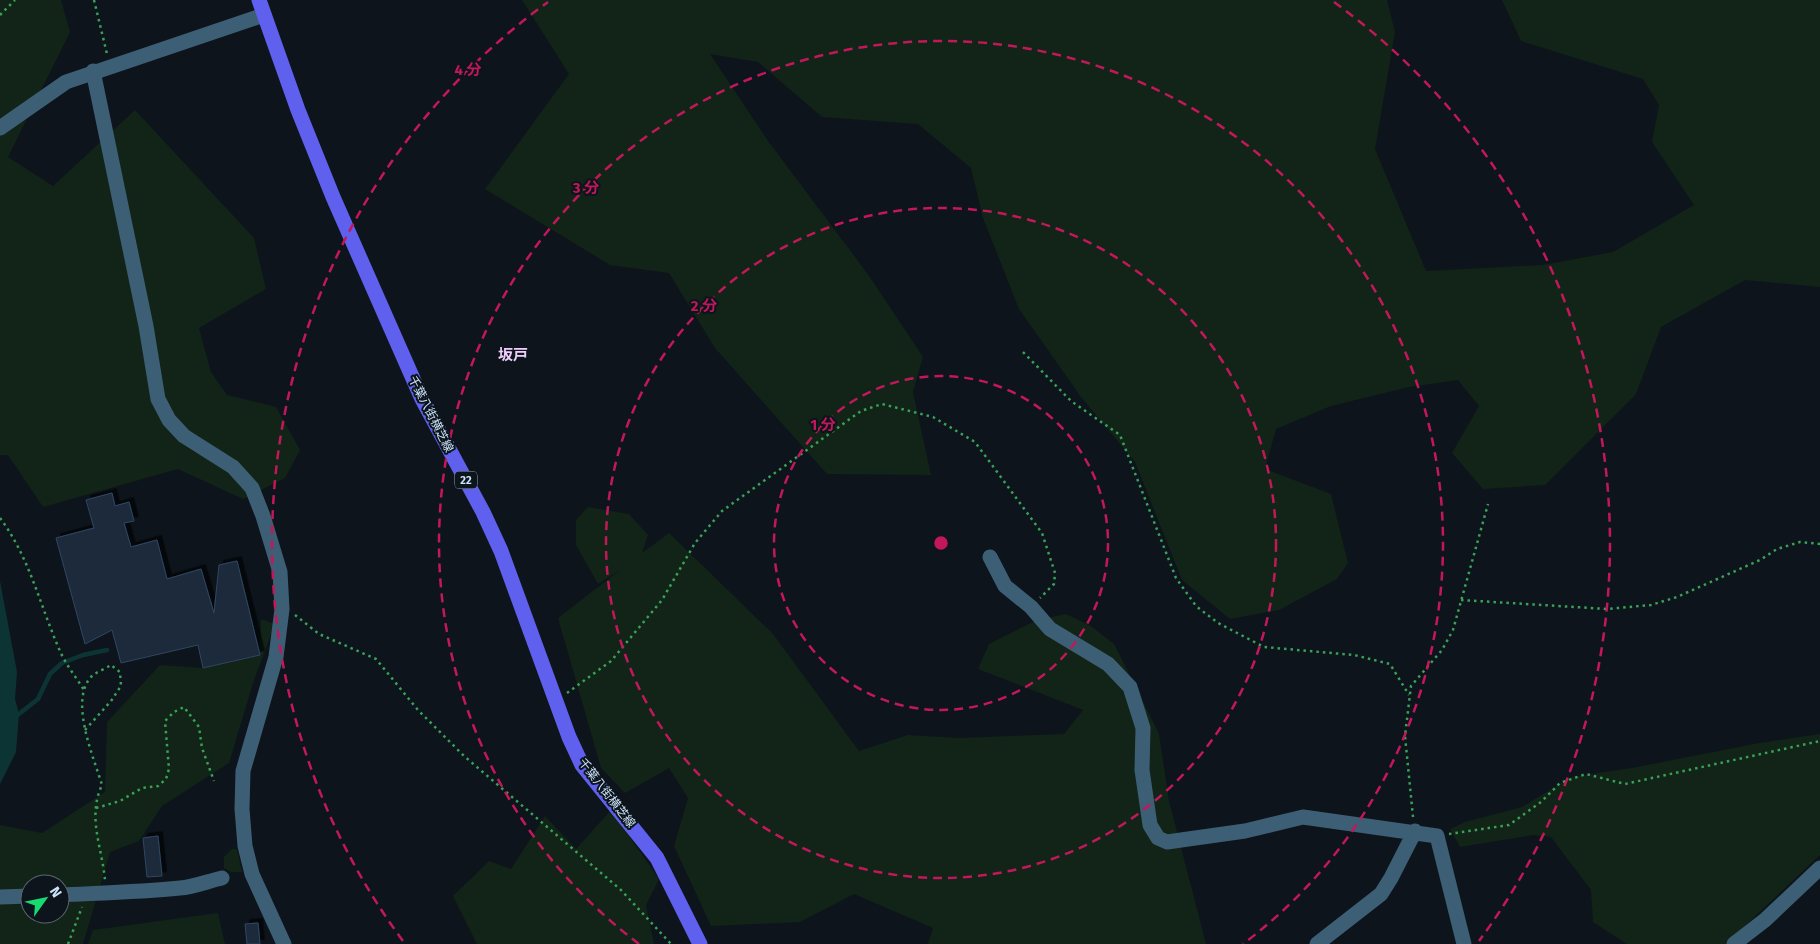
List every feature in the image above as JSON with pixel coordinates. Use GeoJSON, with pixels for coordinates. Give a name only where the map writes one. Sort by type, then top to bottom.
{"type":"FeatureCollection","features":[{"type":"Feature","properties":{"kind":"main road","name":"千葉八街横芝線"},"geometry":{"type":"LineString","coordinates":[[259,0],[333,197],[422,400],[483,512],[501,551],[569,737],[582,765],[657,858],[700,944]]}},
{"type":"Feature","properties":{"kind":"street"},"geometry":{"type":"LineString","coordinates":[[0,128],[66,82],[93,71],[264,15]]}},
{"type":"Feature","properties":{"kind":"street"},"geometry":{"type":"LineString","coordinates":[[93,71],[146,326],[158,399],[169,420],[184,436],[233,467],[252,488],[263,516],[280,572],[282,604],[276,657],[243,771],[242,809],[245,846],[252,874],[284,944]]}},
{"type":"Feature","properties":{"kind":"street"},"geometry":{"type":"LineString","coordinates":[[990,557],[1005,586],[1032,607],[1050,629],[1108,664],[1130,687],[1143,728],[1142,770],[1150,825],[1158,838],[1167,842],[1246,831],[1303,817],[1415,831],[1437,836],[1464,944]]}},
{"type":"Feature","properties":{"kind":"street"},"geometry":{"type":"LineString","coordinates":[[1317,944],[1381,894],[1415,831]]}},
{"type":"Feature","properties":{"kind":"street"},"geometry":{"type":"LineString","coordinates":[[1734,944],[1765,920],[1820,868]]}},
{"type":"Feature","properties":{"kind":"street"},"geometry":{"type":"LineString","coordinates":[[70,895],[107,894],[182,888],[222,878]]}},
{"type":"Feature","properties":{"kind":"street"},"geometry":{"type":"LineString","coordinates":[[0,897],[20,896]]}},
{"type":"Feature","properties":{"kind":"path"},"geometry":{"type":"LineString","coordinates":[[0,15],[15,0]]}},
{"type":"Feature","properties":{"kind":"path"},"geometry":{"type":"LineString","coordinates":[[94,0],[110,66]]}},
{"type":"Feature","properties":{"kind":"path"},"geometry":{"type":"LineString","coordinates":[[1023,352],[1071,402],[1120,435],[1176,578],[1196,606],[1218,623],[1264,647],[1354,654],[1390,664],[1409,695]]}},
{"type":"Feature","properties":{"kind":"path"},"geometry":{"type":"LineString","coordinates":[[556,701],[610,661],[662,600],[695,542],[722,511],[861,411],[882,404],[932,417],[976,442],[1042,533],[1055,573],[1054,584],[1032,607]]}},
{"type":"Feature","properties":{"kind":"path"},"geometry":{"type":"LineString","coordinates":[[1415,831],[1405,736],[1411,686],[1445,644],[1453,630],[1488,504]]}},
{"type":"Feature","properties":{"kind":"path"},"geometry":{"type":"LineString","coordinates":[[0,518],[32,573],[41,605],[64,658],[84,690]]}},
{"type":"Feature","properties":{"kind":"path"},"geometry":{"type":"LineString","coordinates":[[1461,600],[1607,609],[1651,605],[1678,597],[1760,560],[1778,549],[1800,542],[1820,544]]}},
{"type":"Feature","properties":{"kind":"path"},"geometry":{"type":"LineString","coordinates":[[282,604],[319,634],[376,659],[418,710],[464,756],[621,890],[671,944]]}},
{"type":"Feature","properties":{"kind":"path"},"geometry":{"type":"LineString","coordinates":[[85,730],[111,701],[121,686],[120,672],[111,665],[91,677],[84,690],[82,704],[85,730],[102,784],[96,808],[97,841],[103,854],[107,894]]}},
{"type":"Feature","properties":{"kind":"path"},"geometry":{"type":"LineString","coordinates":[[96,808],[120,801],[142,788],[158,786],[166,780],[169,769],[165,721],[174,712],[184,707],[199,727],[202,748],[214,781]]}},
{"type":"Feature","properties":{"kind":"path"},"geometry":{"type":"LineString","coordinates":[[1437,836],[1509,825],[1541,802],[1560,783],[1586,774],[1625,784],[1820,741]]}},
{"type":"Feature","properties":{"kind":"path"},"geometry":{"type":"LineString","coordinates":[[68,944],[86,894]]}},
{"type":"Feature","properties":{"kind":"shaded area"},"geometry":{"type":"Polygon","coordinates":[[[0,0],[61,0],[70,32],[8,157],[53,186],[135,110],[254,238],[266,289],[199,328],[211,372],[227,395],[276,407],[300,450],[285,478],[243,499],[178,469],[43,507],[8,455],[0,455],[0,0]]]}},
{"type":"Feature","properties":{"kind":"shaded area"},"geometry":{"type":"Polygon","coordinates":[[[522,0],[1387,0],[1395,32],[1375,149],[1426,271],[1543,265],[1613,252],[1694,205],[1652,142],[1659,105],[1643,79],[1521,41],[1502,0],[1820,0],[1820,287],[1745,280],[1661,327],[1636,394],[1545,485],[1483,489],[1452,453],[1479,406],[1458,380],[1409,387],[1331,406],[1276,429],[1265,469],[1331,494],[1348,563],[1337,579],[1279,610],[1230,619],[1182,580],[1135,462],[1081,397],[1019,309],[983,218],[971,168],[918,124],[822,117],[758,62],[710,54],[768,141],[867,273],[923,357],[913,392],[931,475],[827,474],[715,348],[669,273],[610,265],[485,189],[569,74],[522,0]]]}},
{"type":"Feature","properties":{"kind":"shaded area"},"geometry":{"type":"Polygon","coordinates":[[[588,507],[629,514],[648,535],[642,553],[669,533],[773,634],[859,751],[908,735],[959,738],[1064,734],[1083,710],[978,669],[989,644],[1037,620],[1066,614],[1091,626],[1114,644],[1159,734],[1169,801],[1206,944],[928,944],[933,928],[854,894],[800,922],[711,926],[674,846],[688,798],[669,768],[625,793],[601,768],[558,618],[620,570],[598,584],[576,545],[576,520],[588,507]]]}},
{"type":"Feature","properties":{"kind":"shaded area"},"geometry":{"type":"Polygon","coordinates":[[[0,581],[17,672],[15,699],[19,714],[16,752],[0,784],[0,581]]]}},
{"type":"Feature","properties":{"kind":"shaded area"},"geometry":{"type":"Polygon","coordinates":[[[261,619],[275,624],[253,683],[229,763],[162,806],[139,841],[110,852],[83,944],[0,944],[0,825],[42,833],[105,792],[107,722],[160,665],[203,668],[260,655],[261,619]]]}},
{"type":"Feature","properties":{"kind":"shaded area"},"geometry":{"type":"Polygon","coordinates":[[[1820,734],[1820,855],[1726,944],[1627,944],[1593,922],[1591,890],[1551,837],[1533,835],[1460,847],[1450,829],[1465,822],[1522,807],[1571,777],[1632,768],[1759,743],[1820,734]]]}},
{"type":"Feature","properties":{"kind":"shaded area"},"geometry":{"type":"Polygon","coordinates":[[[611,810],[659,879],[646,905],[654,944],[477,944],[453,896],[489,861],[511,869],[545,816],[576,849],[611,810]]]}},
{"type":"Feature","properties":{"kind":"shaded area"},"geometry":{"type":"Polygon","coordinates":[[[232,849],[237,849],[242,872],[231,872],[224,868],[224,857],[232,849]]]}},
{"type":"Feature","properties":{"kind":"shaded area"},"geometry":{"type":"Polygon","coordinates":[[[218,913],[225,944],[88,944],[93,930],[218,913]]]}},
{"type":"Feature","properties":{"kind":"building"},"geometry":{"type":"Polygon","coordinates":[[[112,493],[115,506],[129,502],[134,521],[124,523],[131,547],[157,540],[167,579],[201,569],[214,613],[219,565],[237,561],[260,655],[203,668],[198,645],[121,663],[112,630],[85,644],[56,538],[94,528],[86,500],[112,493]]]}},
{"type":"Feature","properties":{"kind":"building"},"geometry":{"type":"Polygon","coordinates":[[[158,836],[162,876],[147,877],[143,838],[158,836]]]}},
{"type":"Feature","properties":{"kind":"building"},"geometry":{"type":"Polygon","coordinates":[[[258,923],[260,944],[247,944],[245,924],[258,923]]]}},
{"type":"Feature","properties":{"kind":"waterway"},"geometry":{"type":"LineString","coordinates":[[19,714],[38,699],[50,674],[62,663],[83,655],[107,650]]}},
{"type":"Feature","properties":{"kind":"district","name":"坂戸"},"geometry":{"type":"Point","coordinates":[513,355]}}]}
